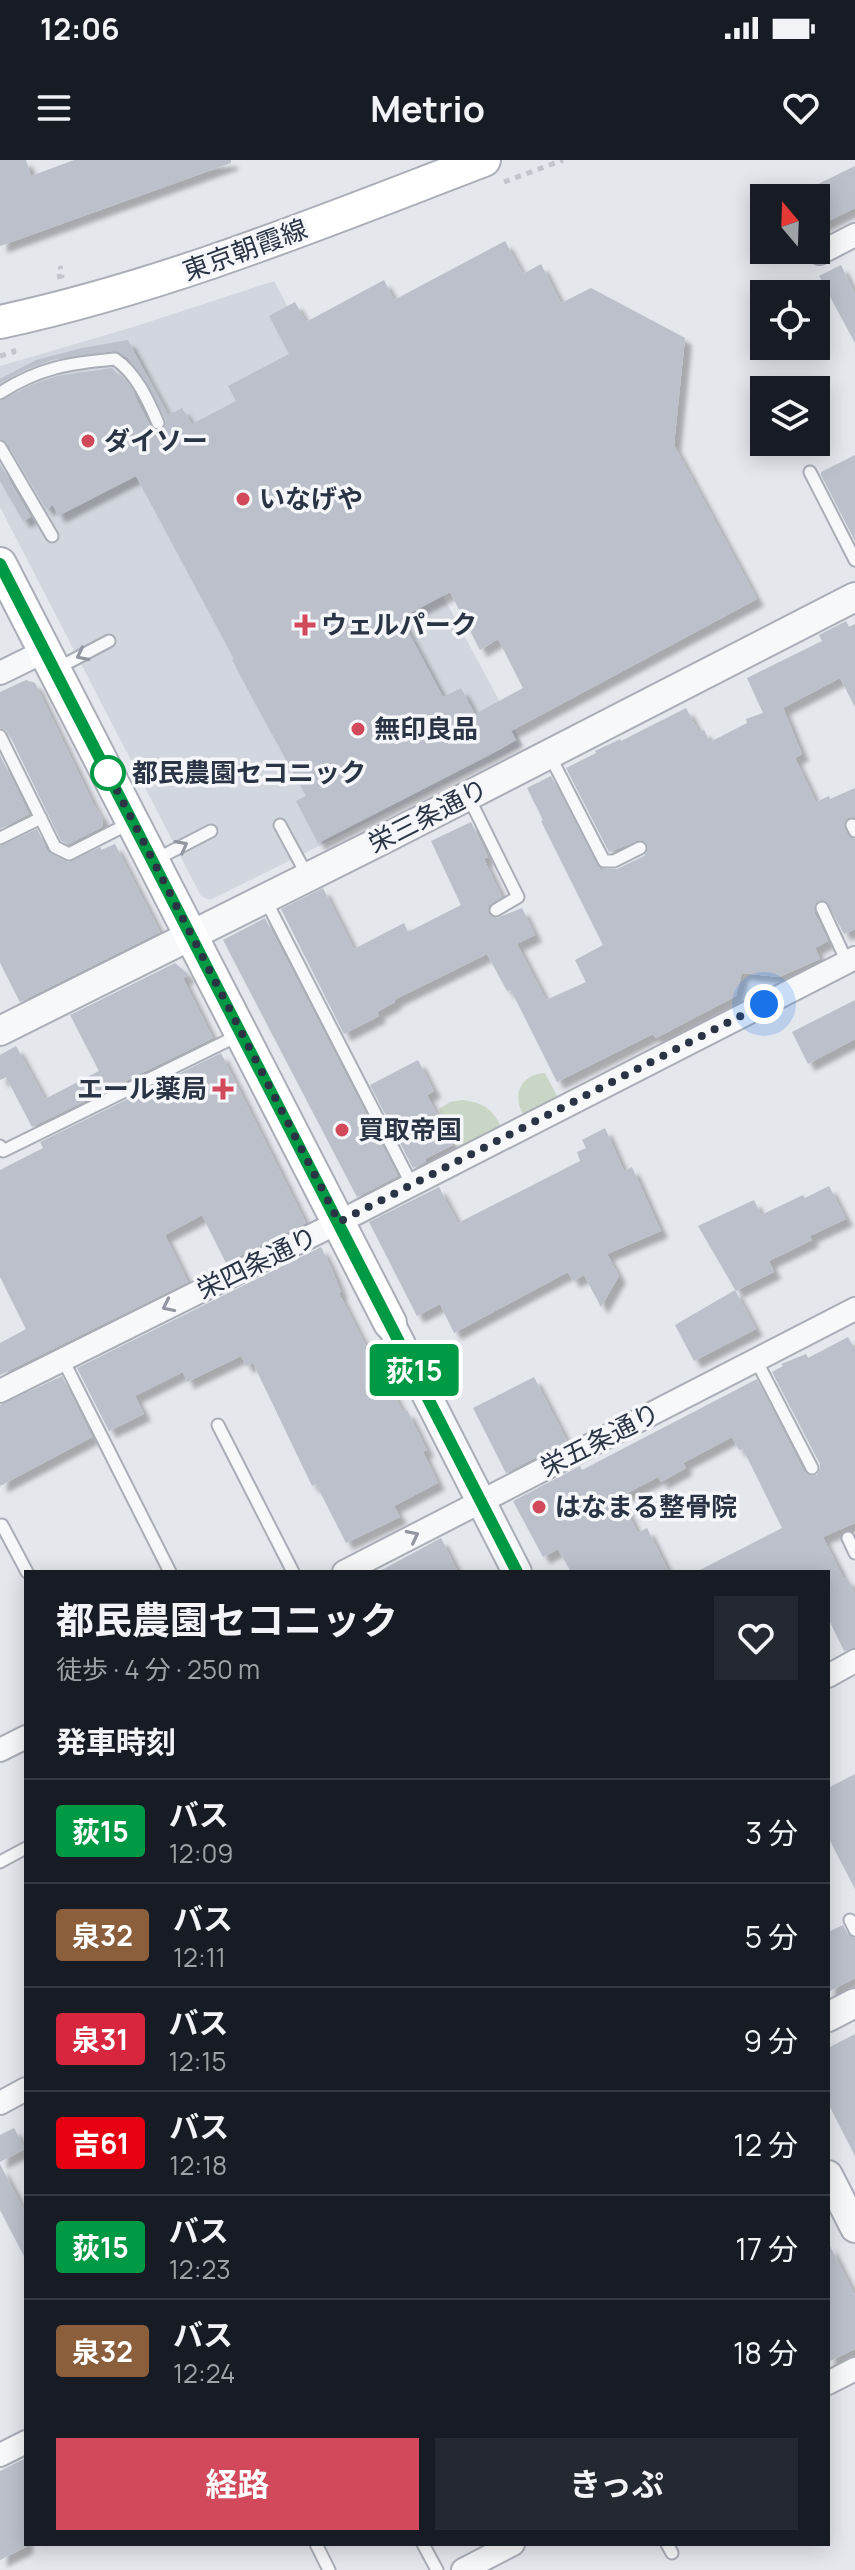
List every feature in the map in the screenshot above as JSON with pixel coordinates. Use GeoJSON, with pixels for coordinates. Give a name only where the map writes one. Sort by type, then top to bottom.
{"type":"FeatureCollection","features":[{"type":"Feature","properties":{"kind":"main road","name":"東京朝霞線"},"geometry":{"type":"LineString","coordinates":[[0,322],[118,293],[194,269],[484,160]]}},
{"type":"Feature","properties":{"kind":"main road"},"geometry":{"type":"LineString","coordinates":[[0,564],[390,1323]]}},
{"type":"Feature","properties":{"kind":"street"},"geometry":{"type":"LineString","coordinates":[[830,249],[851,240]]}},
{"type":"Feature","properties":{"kind":"street","name":"栄三条通り"},"geometry":{"type":"LineString","coordinates":[[0,1031],[265,899],[393,843],[468,795],[855,597]]}},
{"type":"Feature","properties":{"kind":"street"},"geometry":{"type":"LineString","coordinates":[[0,673],[50,660]]}},
{"type":"Feature","properties":{"kind":"street","name":"栄四条通り"},"geometry":{"type":"LineString","coordinates":[[0,1391],[339,1222],[851,960]]}},
{"type":"Feature","properties":{"kind":"street","name":"栄五条通り"},"geometry":{"type":"LineString","coordinates":[[348,1570],[855,1309]]}},
{"type":"Feature","properties":{"kind":"street"},"geometry":{"type":"LineString","coordinates":[[390,1323],[516,1570]]}},
{"type":"Feature","properties":{"kind":"street"},"geometry":{"type":"LineString","coordinates":[[830,1675],[855,1661]]}},
{"type":"Feature","properties":{"kind":"street"},"geometry":{"type":"LineString","coordinates":[[0,1750],[24,1739]]}},
{"type":"Feature","properties":{"kind":"street"},"geometry":{"type":"LineString","coordinates":[[830,2016],[855,2003]]}},
{"type":"Feature","properties":{"kind":"street"},"geometry":{"type":"LineString","coordinates":[[830,2179],[855,2228]]}},
{"type":"Feature","properties":{"kind":"street"},"geometry":{"type":"LineString","coordinates":[[830,2382],[855,2369]]}},
{"type":"Feature","properties":{"kind":"street"},"geometry":{"type":"LineString","coordinates":[[0,2455],[24,2443]]}},
{"type":"Feature","properties":{"kind":"street"},"geometry":{"type":"LineString","coordinates":[[463,2570],[509,2546]]}},
{"type":"Feature","properties":{"kind":"lane"},"geometry":{"type":"LineString","coordinates":[[0,393],[43,370],[77,362],[115,359],[124,365],[140,387],[158,423]]}},
{"type":"Feature","properties":{"kind":"lane"},"geometry":{"type":"LineString","coordinates":[[0,447],[52,536]]}},
{"type":"Feature","properties":{"kind":"lane"},"geometry":{"type":"LineString","coordinates":[[810,472],[855,560]]}},
{"type":"Feature","properties":{"kind":"lane"},"geometry":{"type":"LineString","coordinates":[[50,660],[109,641]]}},
{"type":"Feature","properties":{"kind":"lane"},"geometry":{"type":"LineString","coordinates":[[0,736],[55,847],[69,854],[133,821]]}},
{"type":"Feature","properties":{"kind":"lane"},"geometry":{"type":"LineString","coordinates":[[548,753],[604,861],[614,861],[640,848]]}},
{"type":"Feature","properties":{"kind":"lane"},"geometry":{"type":"LineString","coordinates":[[468,795],[518,897],[496,910]]}},
{"type":"Feature","properties":{"kind":"lane"},"geometry":{"type":"LineString","coordinates":[[0,838],[41,818]]}},
{"type":"Feature","properties":{"kind":"lane"},"geometry":{"type":"LineString","coordinates":[[280,825],[325,872]]}},
{"type":"Feature","properties":{"kind":"lane"},"geometry":{"type":"LineString","coordinates":[[153,861],[211,831]]}},
{"type":"Feature","properties":{"kind":"lane"},"geometry":{"type":"LineString","coordinates":[[265,899],[412,1185]]}},
{"type":"Feature","properties":{"kind":"lane"},"geometry":{"type":"LineString","coordinates":[[822,908],[851,960]]}},
{"type":"Feature","properties":{"kind":"lane"},"geometry":{"type":"LineString","coordinates":[[0,1146],[3,1151],[241,1034]]}},
{"type":"Feature","properties":{"kind":"lane"},"geometry":{"type":"LineString","coordinates":[[62,1358],[169,1570]]}},
{"type":"Feature","properties":{"kind":"lane"},"geometry":{"type":"LineString","coordinates":[[756,1360],[812,1468]]}},
{"type":"Feature","properties":{"kind":"lane"},"geometry":{"type":"LineString","coordinates":[[218,1425],[292,1570]]}},
{"type":"Feature","properties":{"kind":"lane"},"geometry":{"type":"LineString","coordinates":[[2,1525],[26,1570]]}},
{"type":"Feature","properties":{"kind":"lane"},"geometry":{"type":"LineString","coordinates":[[848,1538],[855,1553]]}},
{"type":"Feature","properties":{"kind":"lane"},"geometry":{"type":"LineString","coordinates":[[0,1862],[24,1849]]}},
{"type":"Feature","properties":{"kind":"lane"},"geometry":{"type":"LineString","coordinates":[[317,2546],[329,2570]]}},
{"type":"Feature","properties":{"kind":"lane"},"geometry":{"type":"LineString","coordinates":[[424,2546],[437,2570]]}},
{"type":"Feature","properties":{"kind":"path"},"geometry":{"type":"LineString","coordinates":[[55,277],[62,276],[60,266]]}},
{"type":"Feature","properties":{"kind":"shaded area"},"geometry":{"type":"Polygon","coordinates":[[[274,281],[523,745],[210,900],[201,896],[0,507],[0,366],[274,281]]]}},
{"type":"Feature","properties":{"kind":"green space"},"geometry":{"type":"Polygon","coordinates":[[[545,1073],[558,1098],[524,1116],[518,1101],[521,1087],[530,1077],[545,1073]]]}},
{"type":"Feature","properties":{"kind":"green space"},"geometry":{"type":"Polygon","coordinates":[[[462,1100],[486,1108],[501,1127],[460,1148],[439,1109],[450,1102],[462,1100]]]}},
{"type":"Feature","properties":{"kind":"building"},"geometry":{"type":"Polygon","coordinates":[[[0,160],[26,160],[31,176],[74,160],[231,160],[231,163],[0,246],[0,160]]]}},
{"type":"Feature","properties":{"kind":"building"},"geometry":{"type":"Polygon","coordinates":[[[855,166],[855,208],[830,220],[830,184],[818,184],[855,166]]]}},
{"type":"Feature","properties":{"kind":"building"},"geometry":{"type":"Polygon","coordinates":[[[505,241],[523,274],[541,264],[561,303],[591,288],[685,338],[674,445],[757,599],[511,731],[516,740],[497,751],[318,843],[296,801],[306,796],[136,476],[58,516],[53,505],[46,509],[7,443],[0,439],[0,401],[57,376],[112,368],[133,392],[151,427],[156,431],[162,430],[166,420],[142,375],[128,358],[114,351],[52,360],[0,383],[0,379],[36,360],[128,340],[168,415],[182,408],[192,424],[236,401],[228,386],[289,354],[269,316],[295,302],[306,322],[384,280],[394,300],[505,241]],[[450,592],[401,618],[443,697],[461,688],[475,714],[523,688],[498,639],[480,650],[450,592]]]}},
{"type":"Feature","properties":{"kind":"building"},"geometry":{"type":"Polygon","coordinates":[[[841,265],[855,294],[855,343],[830,296],[830,280],[821,280],[819,276],[841,265]]]}},
{"type":"Feature","properties":{"kind":"building"},"geometry":{"type":"Polygon","coordinates":[[[855,455],[855,541],[821,472],[855,455]]]}},
{"type":"Feature","properties":{"kind":"building"},"geometry":{"type":"Polygon","coordinates":[[[0,464],[31,517],[23,521],[0,481],[0,464]]]}},
{"type":"Feature","properties":{"kind":"building"},"geometry":{"type":"Polygon","coordinates":[[[846,621],[849,627],[855,624],[855,707],[840,678],[783,708],[802,754],[795,758],[816,802],[855,788],[855,817],[848,818],[844,825],[848,835],[855,839],[855,929],[844,934],[827,902],[822,900],[816,903],[814,912],[828,941],[815,948],[820,959],[779,977],[742,973],[736,996],[656,1038],[653,1034],[557,1082],[511,990],[507,991],[487,954],[394,1000],[377,1012],[379,1016],[344,1034],[281,909],[323,888],[354,949],[404,923],[408,932],[461,905],[431,841],[471,822],[502,897],[489,905],[488,914],[497,918],[522,908],[535,935],[517,944],[546,1000],[586,982],[575,960],[603,945],[527,788],[551,776],[600,869],[617,869],[644,856],[648,848],[641,840],[609,852],[566,768],[686,708],[699,732],[704,730],[710,742],[747,723],[746,719],[763,713],[747,678],[822,641],[819,635],[846,621]]]}},
{"type":"Feature","properties":{"kind":"building"},"geometry":{"type":"Polygon","coordinates":[[[26,680],[35,683],[103,819],[102,827],[69,844],[61,841],[8,732],[0,728],[0,692],[26,680]]]}},
{"type":"Feature","properties":{"kind":"building"},"geometry":{"type":"Polygon","coordinates":[[[0,755],[29,814],[0,829],[0,755]]]}},
{"type":"Feature","properties":{"kind":"building"},"geometry":{"type":"Polygon","coordinates":[[[37,829],[48,852],[68,862],[115,844],[160,932],[20,1002],[0,963],[0,846],[37,829]]]}},
{"type":"Feature","properties":{"kind":"building"},"geometry":{"type":"Polygon","coordinates":[[[265,918],[398,1176],[357,1197],[223,940],[265,918]]]}},
{"type":"Feature","properties":{"kind":"building"},"geometry":{"type":"Polygon","coordinates":[[[175,963],[189,975],[183,978],[213,1038],[32,1127],[6,1077],[0,1080],[0,1055],[16,1046],[45,1099],[99,1071],[70,1015],[175,963]]]}},
{"type":"Feature","properties":{"kind":"building"},"geometry":{"type":"Polygon","coordinates":[[[855,1000],[855,1039],[808,1064],[792,1032],[855,1000]]]}},
{"type":"Feature","properties":{"kind":"building"},"geometry":{"type":"Polygon","coordinates":[[[221,1053],[306,1223],[226,1263],[202,1215],[165,1235],[188,1282],[0,1375],[0,1343],[26,1329],[0,1277],[0,1170],[43,1148],[40,1142],[221,1053]]]}},
{"type":"Feature","properties":{"kind":"building"},"geometry":{"type":"Polygon","coordinates":[[[418,1060],[434,1091],[427,1095],[453,1145],[413,1168],[370,1085],[418,1060]]]}},
{"type":"Feature","properties":{"kind":"building"},"geometry":{"type":"Polygon","coordinates":[[[605,1128],[624,1171],[632,1167],[661,1231],[607,1254],[619,1276],[601,1307],[584,1275],[573,1281],[568,1272],[454,1333],[440,1304],[417,1316],[369,1222],[439,1187],[458,1223],[580,1161],[577,1152],[586,1148],[582,1140],[605,1128]]]}},
{"type":"Feature","properties":{"kind":"building"},"geometry":{"type":"Polygon","coordinates":[[[829,1186],[846,1219],[769,1261],[774,1272],[736,1291],[698,1226],[754,1200],[761,1215],[829,1186]]]}},
{"type":"Feature","properties":{"kind":"building"},"geometry":{"type":"Polygon","coordinates":[[[321,1247],[339,1293],[382,1378],[385,1377],[403,1412],[407,1410],[427,1450],[423,1452],[438,1483],[394,1506],[400,1517],[346,1543],[316,1484],[312,1486],[253,1363],[246,1366],[241,1356],[187,1382],[183,1372],[135,1396],[144,1414],[109,1431],[77,1368],[321,1247]]]}},
{"type":"Feature","properties":{"kind":"building"},"geometry":{"type":"Polygon","coordinates":[[[735,1290],[756,1329],[694,1361],[675,1325],[735,1290]]]}},
{"type":"Feature","properties":{"kind":"building"},"geometry":{"type":"Polygon","coordinates":[[[848,1337],[855,1349],[855,1523],[823,1537],[855,1594],[855,1647],[844,1651],[830,1622],[830,1570],[700,1570],[782,1528],[743,1449],[739,1450],[732,1437],[683,1463],[686,1468],[661,1482],[658,1477],[620,1497],[638,1533],[647,1528],[668,1570],[570,1570],[558,1549],[543,1557],[513,1501],[580,1466],[582,1470],[757,1379],[804,1472],[817,1475],[820,1464],[772,1372],[783,1366],[781,1364],[806,1354],[808,1358],[848,1337]]]}},
{"type":"Feature","properties":{"kind":"building"},"geometry":{"type":"Polygon","coordinates":[[[62,1376],[92,1437],[0,1486],[0,1405],[62,1376]]]}},
{"type":"Feature","properties":{"kind":"building"},"geometry":{"type":"Polygon","coordinates":[[[534,1377],[567,1441],[506,1473],[473,1408],[534,1377]]]}},
{"type":"Feature","properties":{"kind":"building"},"geometry":{"type":"Polygon","coordinates":[[[441,1538],[457,1570],[382,1570],[441,1538]]]}},
{"type":"Feature","properties":{"kind":"building"},"geometry":{"type":"Polygon","coordinates":[[[855,1774],[855,1889],[830,1841],[830,1787],[855,1774]]]}},
{"type":"Feature","properties":{"kind":"building"},"geometry":{"type":"Polygon","coordinates":[[[843,1925],[848,1934],[855,1938],[855,1978],[830,1991],[830,1931],[843,1925]]]}},
{"type":"Feature","properties":{"kind":"building"},"geometry":{"type":"Polygon","coordinates":[[[855,2034],[855,2156],[830,2107],[830,2047],[855,2034]]]}},
{"type":"Feature","properties":{"kind":"building"},"geometry":{"type":"Polygon","coordinates":[[[14,2128],[24,2150],[0,2162],[0,2135],[14,2128]]]}},
{"type":"Feature","properties":{"kind":"building"},"geometry":{"type":"Polygon","coordinates":[[[0,2164],[24,2210],[24,2256],[0,2210],[0,2164]]]}},
{"type":"Feature","properties":{"kind":"building"},"geometry":{"type":"Polygon","coordinates":[[[830,2246],[855,2295],[855,2349],[830,2361],[830,2246]]]}},
{"type":"Feature","properties":{"kind":"building"},"geometry":{"type":"Polygon","coordinates":[[[24,2459],[26,2547],[0,2560],[0,2471],[24,2459]]]}},
{"type":"Feature","properties":{"kind":"bus line","name":"荻15"},"geometry":{"type":"LineString","coordinates":[[0,564],[516,1570]]}},
{"type":"Feature","properties":{"kind":"place","name":"ダイソー"},"geometry":{"type":"Point","coordinates":[88,441]}},
{"type":"Feature","properties":{"kind":"place","name":"いなげや"},"geometry":{"type":"Point","coordinates":[243,499]}},
{"type":"Feature","properties":{"kind":"place","name":"ウェルパーク"},"geometry":{"type":"Point","coordinates":[305,625]}},
{"type":"Feature","properties":{"kind":"place","name":"無印良品"},"geometry":{"type":"Point","coordinates":[358,729]}},
{"type":"Feature","properties":{"kind":"place","name":"都民農園セコニック"},"geometry":{"type":"Point","coordinates":[108,773]}},
{"type":"Feature","properties":{"kind":"place","name":"エール薬局"},"geometry":{"type":"Point","coordinates":[223,1089]}},
{"type":"Feature","properties":{"kind":"place","name":"買取帝国"},"geometry":{"type":"Point","coordinates":[342,1130]}},
{"type":"Feature","properties":{"kind":"place","name":"はなまる整骨院"},"geometry":{"type":"Point","coordinates":[539,1507]}},
{"type":"Feature","properties":{"kind":"route"},"geometry":{"type":"LineString","coordinates":[[108,773],[106,769],[339,1222],[764,1004]]}}]}
